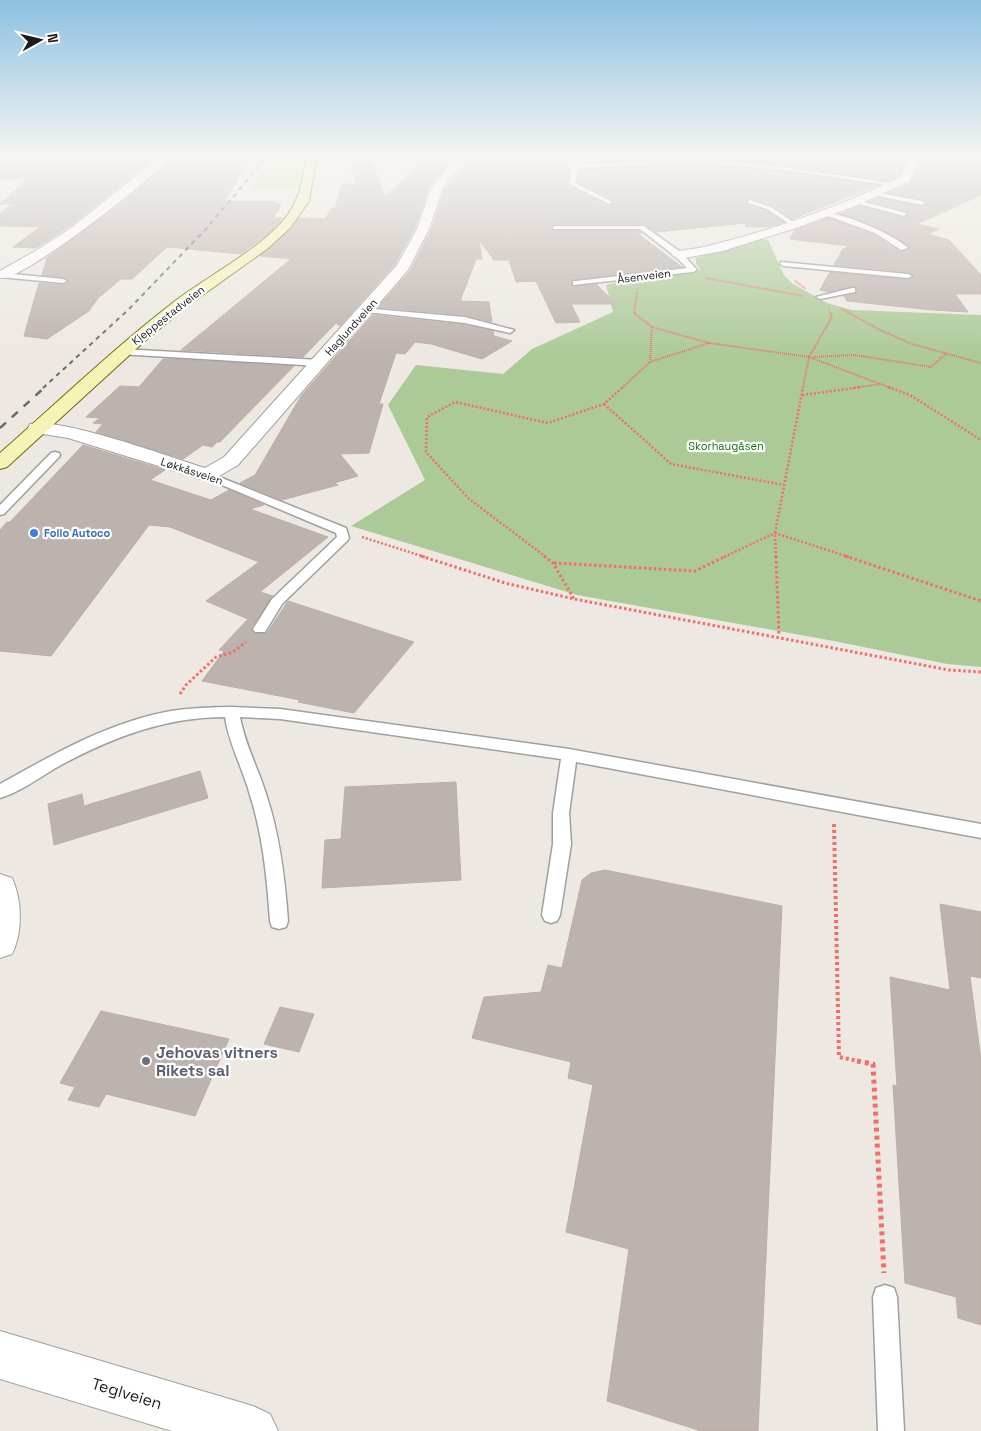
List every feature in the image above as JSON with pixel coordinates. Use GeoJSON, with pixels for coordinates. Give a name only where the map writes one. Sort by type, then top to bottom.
{"type":"FeatureCollection","features":[{"type":"Feature","properties":{"kind":"main road","name":"Kjeppestadveien"},"geometry":{"type":"LineString","coordinates":[[0,462],[167,314],[255,251],[288,223]]}},
{"type":"Feature","properties":{"kind":"street"},"geometry":{"type":"LineString","coordinates":[[3,275],[42,254],[85,223]]}},
{"type":"Feature","properties":{"kind":"street","name":"Haglundveien"},"geometry":{"type":"LineString","coordinates":[[206,475],[231,461],[404,267],[425,223]]}},
{"type":"Feature","properties":{"kind":"street","name":"Åsenveien"},"geometry":{"type":"LineString","coordinates":[[679,256],[770,237],[797,223]]}},
{"type":"Feature","properties":{"kind":"street","name":"Løkkåsveien"},"geometry":{"type":"LineString","coordinates":[[37,428],[71,433],[206,475]]}},
{"type":"Feature","properties":{"kind":"street"},"geometry":{"type":"LineString","coordinates":[[0,888],[2,917],[0,943]]}},
{"type":"Feature","properties":{"kind":"street","name":"Teglveien"},"geometry":{"type":"LineString","coordinates":[[0,1355],[253,1431]]}},
{"type":"Feature","properties":{"kind":"lane"},"geometry":{"type":"LineString","coordinates":[[851,223],[896,241],[904,248]]}},
{"type":"Feature","properties":{"kind":"lane","name":"Åsenveien"},"geometry":{"type":"LineString","coordinates":[[555,228],[642,226],[693,270]]}},
{"type":"Feature","properties":{"kind":"lane"},"geometry":{"type":"LineString","coordinates":[[784,264],[908,276]]}},
{"type":"Feature","properties":{"kind":"lane","name":"Åsenveien"},"geometry":{"type":"LineString","coordinates":[[574,287],[596,285],[606,280],[693,270]]}},
{"type":"Feature","properties":{"kind":"lane"},"geometry":{"type":"LineString","coordinates":[[3,275],[63,281]]}},
{"type":"Feature","properties":{"kind":"lane"},"geometry":{"type":"LineString","coordinates":[[823,298],[852,290]]}},
{"type":"Feature","properties":{"kind":"lane"},"geometry":{"type":"LineString","coordinates":[[366,310],[465,320],[510,330]]}},
{"type":"Feature","properties":{"kind":"lane"},"geometry":{"type":"LineString","coordinates":[[122,352],[319,363]]}},
{"type":"Feature","properties":{"kind":"lane"},"geometry":{"type":"LineString","coordinates":[[0,512],[55,455]]}},
{"type":"Feature","properties":{"kind":"lane","name":"Løkkåsveien"},"geometry":{"type":"LineString","coordinates":[[206,475],[342,531]]}},
{"type":"Feature","properties":{"kind":"lane"},"geometry":{"type":"LineString","coordinates":[[260,630],[278,602],[343,538],[342,531]]}},
{"type":"Feature","properties":{"kind":"lane"},"geometry":{"type":"LineString","coordinates":[[232,712],[234,728],[258,793],[270,836],[275,867],[279,921]]}},
{"type":"Feature","properties":{"kind":"lane"},"geometry":{"type":"LineString","coordinates":[[0,792],[110,734],[156,719],[193,714],[232,712],[280,714],[570,755],[981,831]]}},
{"type":"Feature","properties":{"kind":"lane"},"geometry":{"type":"LineString","coordinates":[[551,915],[562,844],[561,813],[570,755]]}},
{"type":"Feature","properties":{"kind":"lane"},"geometry":{"type":"LineString","coordinates":[[885,1297],[892,1431]]}},
{"type":"Feature","properties":{"kind":"path"},"geometry":{"type":"LineString","coordinates":[[693,270],[702,277],[823,298],[903,340],[981,363]]}},
{"type":"Feature","properties":{"kind":"path"},"geometry":{"type":"LineString","coordinates":[[637,290],[634,313],[652,327],[709,343],[809,357],[855,355],[931,366],[947,354]]}},
{"type":"Feature","properties":{"kind":"path"},"geometry":{"type":"LineString","coordinates":[[779,636],[775,533],[809,357],[832,317],[823,298]]}},
{"type":"Feature","properties":{"kind":"path"},"geometry":{"type":"LineString","coordinates":[[650,362],[652,327]]}},
{"type":"Feature","properties":{"kind":"path"},"geometry":{"type":"LineString","coordinates":[[574,600],[553,563],[468,498],[426,452],[427,417],[455,402],[548,423],[604,404],[650,362],[709,343]]}},
{"type":"Feature","properties":{"kind":"path"},"geometry":{"type":"LineString","coordinates":[[809,357],[910,395],[981,440]]}},
{"type":"Feature","properties":{"kind":"path"},"geometry":{"type":"LineString","coordinates":[[802,395],[882,384]]}},
{"type":"Feature","properties":{"kind":"path"},"geometry":{"type":"LineString","coordinates":[[604,404],[671,464],[784,485]]}},
{"type":"Feature","properties":{"kind":"path"},"geometry":{"type":"LineString","coordinates":[[342,531],[505,583],[574,600],[779,636],[949,670],[981,672]]}},
{"type":"Feature","properties":{"kind":"path"},"geometry":{"type":"LineString","coordinates":[[553,563],[696,571],[775,533],[981,601]]}},
{"type":"Feature","properties":{"kind":"path"},"geometry":{"type":"LineString","coordinates":[[169,717],[174,704],[186,685],[216,657],[233,652],[260,630]]}},
{"type":"Feature","properties":{"kind":"path"},"geometry":{"type":"LineString","coordinates":[[833,803],[839,1057],[872,1064],[885,1297]]}},
{"type":"Feature","properties":{"kind":"green space","name":"Skorhaugåsen"},"geometry":{"type":"Polygon","coordinates":[[[758,239],[768,240],[784,275],[793,284],[827,303],[852,310],[981,315],[981,667],[947,664],[834,641],[577,595],[351,526],[425,480],[388,405],[416,365],[503,374],[532,349],[613,312],[606,285],[626,280],[701,270],[696,264],[696,258],[758,239]]]}},
{"type":"Feature","properties":{"kind":"building"},"geometry":{"type":"Polygon","coordinates":[[[0,223],[74,223],[36,248],[13,247],[40,227],[0,226],[0,223]]]}},
{"type":"Feature","properties":{"kind":"building"},"geometry":{"type":"Polygon","coordinates":[[[94,223],[279,223],[270,232],[241,254],[167,247],[132,279],[121,279],[98,298],[89,311],[47,339],[24,336],[39,283],[63,285],[69,282],[63,277],[42,275],[47,258],[94,223]]]}},
{"type":"Feature","properties":{"kind":"building"},"geometry":{"type":"Polygon","coordinates":[[[296,223],[417,223],[395,264],[340,326],[336,323],[303,357],[181,350],[291,259],[260,256],[296,223]]]}},
{"type":"Feature","properties":{"kind":"building"},"geometry":{"type":"Polygon","coordinates":[[[433,223],[781,223],[767,227],[746,227],[745,223],[656,232],[644,224],[554,224],[551,227],[553,231],[639,231],[642,233],[638,234],[682,267],[572,280],[571,285],[573,287],[596,284],[616,304],[571,304],[580,322],[556,323],[536,281],[516,282],[509,260],[494,260],[479,240],[482,259],[476,259],[460,301],[489,302],[492,322],[465,315],[378,307],[410,271],[433,223]]]}},
{"type":"Feature","properties":{"kind":"building"},"geometry":{"type":"Polygon","coordinates":[[[815,223],[841,223],[874,235],[900,252],[909,250],[909,247],[893,235],[865,223],[920,223],[917,224],[939,229],[927,234],[949,240],[981,275],[981,294],[955,294],[968,312],[847,301],[844,296],[856,293],[855,286],[830,292],[820,290],[830,272],[908,280],[914,277],[908,272],[834,265],[843,249],[849,246],[790,239],[795,230],[815,223]]]}},
{"type":"Feature","properties":{"kind":"building"},"geometry":{"type":"Polygon","coordinates":[[[372,315],[465,325],[493,331],[494,336],[512,341],[482,359],[431,344],[415,342],[405,354],[396,353],[379,404],[383,404],[369,453],[340,454],[358,476],[334,483],[338,485],[282,500],[240,483],[255,475],[301,396],[372,315]]]}},
{"type":"Feature","properties":{"kind":"building"},"geometry":{"type":"Polygon","coordinates":[[[163,359],[294,366],[220,442],[217,442],[212,447],[203,445],[183,459],[96,432],[103,424],[93,423],[100,418],[86,417],[120,386],[139,387],[163,359]]]}},
{"type":"Feature","properties":{"kind":"building"},"geometry":{"type":"Polygon","coordinates":[[[83,445],[165,470],[150,480],[211,500],[229,490],[264,505],[250,509],[328,537],[260,592],[273,596],[251,628],[253,633],[267,633],[288,601],[414,642],[354,713],[298,702],[300,700],[202,681],[224,651],[219,650],[248,619],[206,601],[259,562],[170,527],[149,525],[51,656],[0,651],[0,530],[7,522],[10,522],[83,445]]]}},
{"type":"Feature","properties":{"kind":"building"},"geometry":{"type":"Polygon","coordinates":[[[200,771],[208,798],[54,845],[48,804],[82,794],[84,806],[200,771]]]}},
{"type":"Feature","properties":{"kind":"building"},"geometry":{"type":"Polygon","coordinates":[[[456,782],[461,880],[322,888],[325,840],[341,839],[345,787],[456,782]]]}},
{"type":"Feature","properties":{"kind":"building"},"geometry":{"type":"Polygon","coordinates":[[[605,870],[782,906],[758,1431],[701,1431],[607,1401],[629,1249],[566,1232],[593,1085],[568,1078],[571,1062],[472,1038],[484,997],[541,992],[548,965],[562,968],[582,880],[591,873],[605,870]]]}},
{"type":"Feature","properties":{"kind":"building"},"geometry":{"type":"Polygon","coordinates":[[[940,904],[981,912],[981,978],[970,976],[981,1060],[981,1325],[958,1318],[956,1297],[905,1283],[893,1085],[897,1086],[890,977],[950,990],[940,904]]]}},
{"type":"Feature","properties":{"kind":"building"},"geometry":{"type":"Polygon","coordinates":[[[280,1007],[314,1014],[299,1052],[264,1044],[280,1007]]]}},
{"type":"Feature","properties":{"kind":"building","name":"Jehovas vitners Rikets sal"},"geometry":{"type":"Polygon","coordinates":[[[101,1011],[229,1039],[195,1116],[106,1094],[99,1107],[68,1100],[75,1087],[60,1083],[101,1011]]]}},
{"type":"Feature","properties":{"kind":"railway"},"geometry":{"type":"LineString","coordinates":[[43,388],[128,310],[211,223]]}},
{"type":"Feature","properties":{"kind":"railway"},"geometry":{"type":"LineString","coordinates":[[0,428],[45,387]]}},
{"type":"Feature","properties":{"kind":"place","name":"Follo Autoco"},"geometry":{"type":"Point","coordinates":[34,533]}},
{"type":"Feature","properties":{"kind":"place","name":"Jehovas vitners Rikets sal"},"geometry":{"type":"Point","coordinates":[146,1061]}}]}
